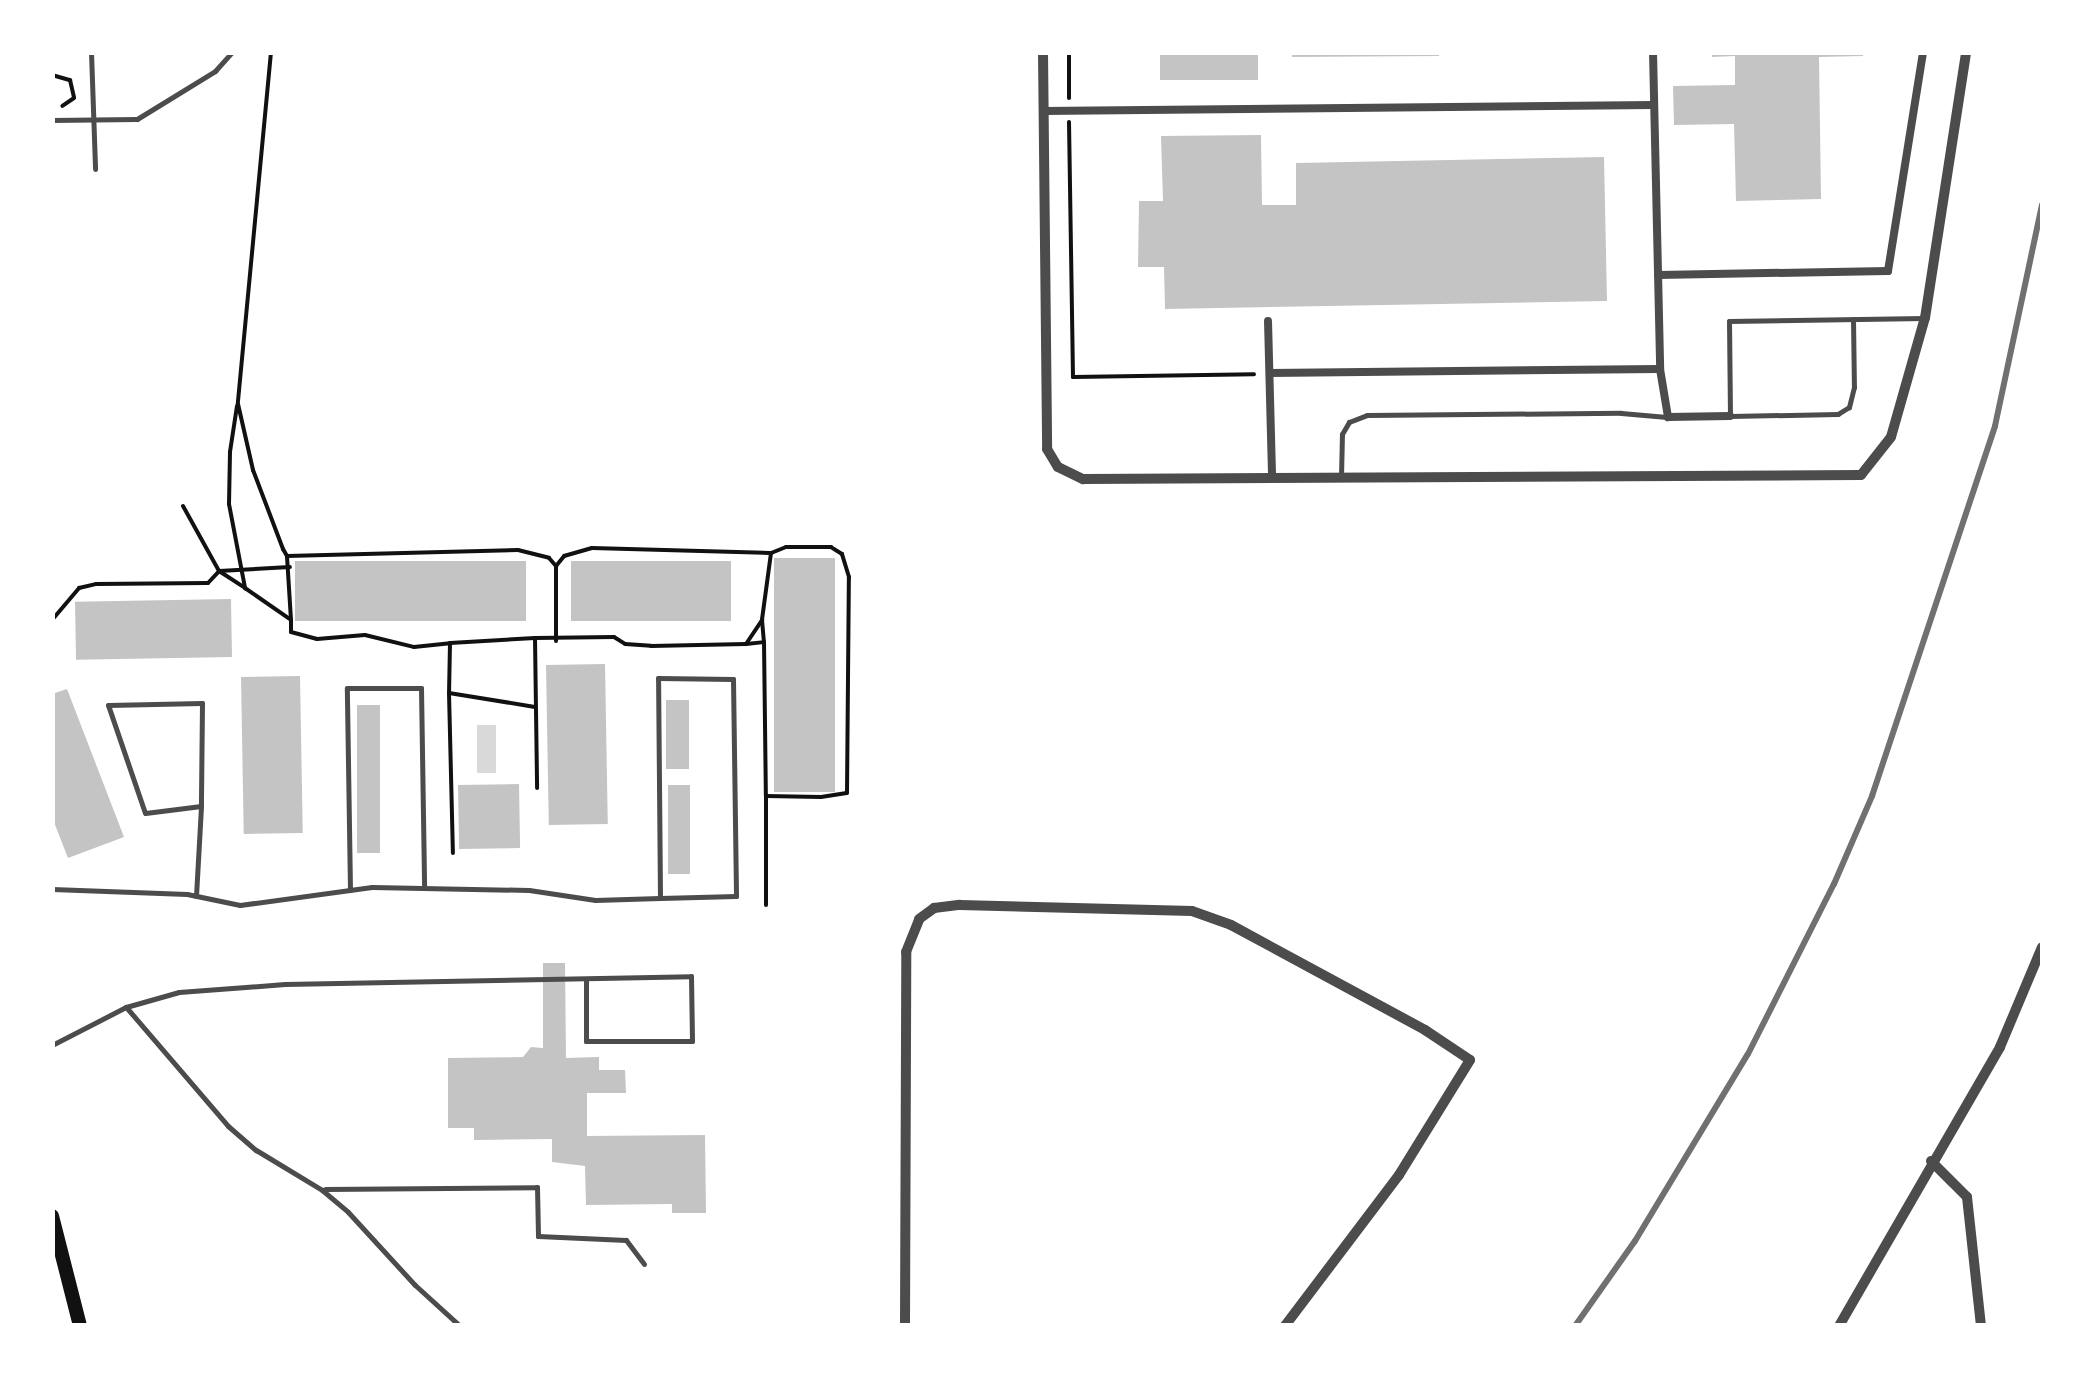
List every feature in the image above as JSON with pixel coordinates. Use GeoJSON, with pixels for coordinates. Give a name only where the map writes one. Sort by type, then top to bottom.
{"type":"FeatureCollection","features":[{"type":"Feature","properties":{"kind":"main road"},"geometry":{"type":"LineString","coordinates":[[52,1216],[80,1326]]}},
{"type":"Feature","properties":{"kind":"street"},"geometry":{"type":"LineString","coordinates":[[1043,52],[1047,449],[1058,467],[1083,479],[1860,475],[1892,437],[1924,318],[1966,52]]}},
{"type":"Feature","properties":{"kind":"street"},"geometry":{"type":"LineString","coordinates":[[1653,52],[1660,369],[1668,417],[1730,416]]}},
{"type":"Feature","properties":{"kind":"street"},"geometry":{"type":"LineString","coordinates":[[1658,275],[1888,271],[1923,52]]}},
{"type":"Feature","properties":{"kind":"street"},"geometry":{"type":"LineString","coordinates":[[1043,111],[1654,105]]}},
{"type":"Feature","properties":{"kind":"street"},"geometry":{"type":"LineString","coordinates":[[1268,321],[1272,477]]}},
{"type":"Feature","properties":{"kind":"street"},"geometry":{"type":"LineString","coordinates":[[1270,373],[1660,369]]}},
{"type":"Feature","properties":{"kind":"street"},"geometry":{"type":"LineString","coordinates":[[905,1326],[906,952],[913,926],[926,914],[934,908],[960,905],[1192,911],[1231,925],[1470,1060],[1399,1174],[1284,1326]]}},
{"type":"Feature","properties":{"kind":"street"},"geometry":{"type":"LineString","coordinates":[[1839,1326],[2000,1046],[2042,947]]}},
{"type":"Feature","properties":{"kind":"street"},"geometry":{"type":"LineString","coordinates":[[1931,1161],[1967,1197],[1981,1326]]}},
{"type":"Feature","properties":{"kind":"lane"},"geometry":{"type":"LineString","coordinates":[[91,52],[96,169]]}},
{"type":"Feature","properties":{"kind":"lane"},"geometry":{"type":"LineString","coordinates":[[52,120],[137,118],[215,71],[232,52]]}},
{"type":"Feature","properties":{"kind":"lane"},"geometry":{"type":"LineString","coordinates":[[1853,319],[1854,387],[1848,408],[1838,414],[1730,416],[1729,321],[1853,319],[1924,318]]}},
{"type":"Feature","properties":{"kind":"lane"},"geometry":{"type":"LineString","coordinates":[[1341,477],[1342,434],[1349,422],[1367,416],[1621,413],[1668,417]]}},
{"type":"Feature","properties":{"kind":"lane"},"geometry":{"type":"LineString","coordinates":[[52,888],[196,896],[240,906],[350,890],[424,888],[529,890],[595,900],[736,896],[734,679],[658,678],[660,898]]}},
{"type":"Feature","properties":{"kind":"lane"},"geometry":{"type":"LineString","coordinates":[[350,890],[347,688],[421,688],[424,888]]}},
{"type":"Feature","properties":{"kind":"lane"},"geometry":{"type":"LineString","coordinates":[[196,896],[200,806],[202,704],[108,705],[145,814],[200,806]]}},
{"type":"Feature","properties":{"kind":"lane"},"geometry":{"type":"LineString","coordinates":[[52,1045],[126,1007],[178,992],[267,985],[691,976],[692,1041],[586,1042],[586,979]]}},
{"type":"Feature","properties":{"kind":"lane"},"geometry":{"type":"LineString","coordinates":[[126,1007],[228,1126],[256,1150],[322,1190],[460,1326]]}},
{"type":"Feature","properties":{"kind":"lane"},"geometry":{"type":"LineString","coordinates":[[322,1190],[537,1187],[538,1236],[626,1240],[644,1264]]}},
{"type":"Feature","properties":{"kind":"path"},"geometry":{"type":"LineString","coordinates":[[245,588],[230,504],[230,452],[238,404],[271,52]]}},
{"type":"Feature","properties":{"kind":"path"},"geometry":{"type":"LineString","coordinates":[[1069,52],[1073,377],[1270,373]]}},
{"type":"Feature","properties":{"kind":"path"},"geometry":{"type":"LineString","coordinates":[[52,75],[70,80],[74,98],[64,106],[52,106]]}},
{"type":"Feature","properties":{"kind":"path"},"geometry":{"type":"LineString","coordinates":[[238,404],[253,470],[290,567],[291,632],[317,639],[365,635],[414,647],[535,638],[556,641],[614,637],[625,644],[651,646],[764,642]]}},
{"type":"Feature","properties":{"kind":"path"},"geometry":{"type":"LineString","coordinates":[[183,506],[218,570],[291,620]]}},
{"type":"Feature","properties":{"kind":"path"},"geometry":{"type":"LineString","coordinates":[[556,641],[556,566],[564,556],[592,548],[770,553],[786,547],[830,547],[842,554],[849,577],[850,784],[847,793],[838,796],[766,796]]}},
{"type":"Feature","properties":{"kind":"path"},"geometry":{"type":"LineString","coordinates":[[287,556],[518,550],[549,558],[556,566]]}},
{"type":"Feature","properties":{"kind":"path"},"geometry":{"type":"LineString","coordinates":[[766,905],[762,620],[770,553]]}},
{"type":"Feature","properties":{"kind":"path"},"geometry":{"type":"LineString","coordinates":[[218,570],[290,567]]}},
{"type":"Feature","properties":{"kind":"path"},"geometry":{"type":"LineString","coordinates":[[52,620],[79,588],[208,583],[218,570]]}},
{"type":"Feature","properties":{"kind":"path"},"geometry":{"type":"LineString","coordinates":[[746,644],[762,620]]}},
{"type":"Feature","properties":{"kind":"path"},"geometry":{"type":"LineString","coordinates":[[535,638],[537,788]]}},
{"type":"Feature","properties":{"kind":"path"},"geometry":{"type":"LineString","coordinates":[[450,642],[453,853]]}},
{"type":"Feature","properties":{"kind":"path"},"geometry":{"type":"LineString","coordinates":[[449,693],[535,707]]}},
{"type":"Feature","properties":{"kind":"shaded area"},"geometry":{"type":"Polygon","coordinates":[[[477,725],[496,725],[496,773],[477,773],[477,725]]]}},
{"type":"Feature","properties":{"kind":"building"},"geometry":{"type":"Polygon","coordinates":[[[1160,52],[1258,52],[1258,80],[1160,80],[1160,52]]]}},
{"type":"Feature","properties":{"kind":"building"},"geometry":{"type":"Polygon","coordinates":[[[1292,52],[1439,52],[1439,56],[1292,57],[1292,52]]]}},
{"type":"Feature","properties":{"kind":"building"},"geometry":{"type":"Polygon","coordinates":[[[1712,52],[1863,52],[1863,56],[1819,57],[1821,199],[1736,201],[1734,124],[1674,125],[1673,86],[1735,85],[1735,56],[1712,57],[1712,52]]]}},
{"type":"Feature","properties":{"kind":"building"},"geometry":{"type":"Polygon","coordinates":[[[1261,135],[1262,205],[1296,205],[1296,163],[1604,157],[1607,301],[1165,309],[1164,267],[1138,267],[1139,201],[1163,201],[1161,136],[1261,135]]]}},
{"type":"Feature","properties":{"kind":"building"},"geometry":{"type":"Polygon","coordinates":[[[774,558],[835,558],[835,792],[774,792],[774,558]]]}},
{"type":"Feature","properties":{"kind":"building"},"geometry":{"type":"Polygon","coordinates":[[[295,561],[526,561],[526,621],[295,621],[295,561]]]}},
{"type":"Feature","properties":{"kind":"building"},"geometry":{"type":"Polygon","coordinates":[[[571,561],[731,561],[731,621],[571,621],[571,561]]]}},
{"type":"Feature","properties":{"kind":"building"},"geometry":{"type":"Polygon","coordinates":[[[231,599],[232,657],[76,660],[75,602],[231,599]]]}},
{"type":"Feature","properties":{"kind":"building"},"geometry":{"type":"Polygon","coordinates":[[[605,664],[608,824],[549,825],[546,665],[605,664]]]}},
{"type":"Feature","properties":{"kind":"building"},"geometry":{"type":"Polygon","coordinates":[[[300,676],[303,833],[244,834],[241,677],[300,676]]]}},
{"type":"Feature","properties":{"kind":"building"},"geometry":{"type":"Polygon","coordinates":[[[67,689],[124,837],[68,858],[52,817],[52,694],[67,689]]]}},
{"type":"Feature","properties":{"kind":"building"},"geometry":{"type":"Polygon","coordinates":[[[666,700],[689,700],[689,769],[666,769],[666,700]]]}},
{"type":"Feature","properties":{"kind":"building"},"geometry":{"type":"Polygon","coordinates":[[[357,705],[380,705],[380,853],[357,853],[357,705]]]}},
{"type":"Feature","properties":{"kind":"building"},"geometry":{"type":"Polygon","coordinates":[[[519,784],[520,848],[459,849],[458,785],[519,784]]]}},
{"type":"Feature","properties":{"kind":"building"},"geometry":{"type":"Polygon","coordinates":[[[668,785],[690,785],[690,874],[668,874],[668,785]]]}},
{"type":"Feature","properties":{"kind":"building"},"geometry":{"type":"Polygon","coordinates":[[[543,963],[565,963],[566,1058],[599,1057],[599,1070],[625,1070],[626,1093],[587,1093],[587,1136],[705,1135],[706,1213],[672,1213],[672,1204],[586,1205],[585,1166],[552,1162],[552,1139],[474,1140],[474,1128],[448,1128],[448,1058],[523,1057],[531,1047],[543,1048],[543,963]]]}},
{"type":"Feature","properties":{"kind":"railway"},"geometry":{"type":"LineString","coordinates":[[1575,1326],[1635,1241],[1748,1054],[1834,884],[1872,796],[1995,426],[2042,205]]}}]}
